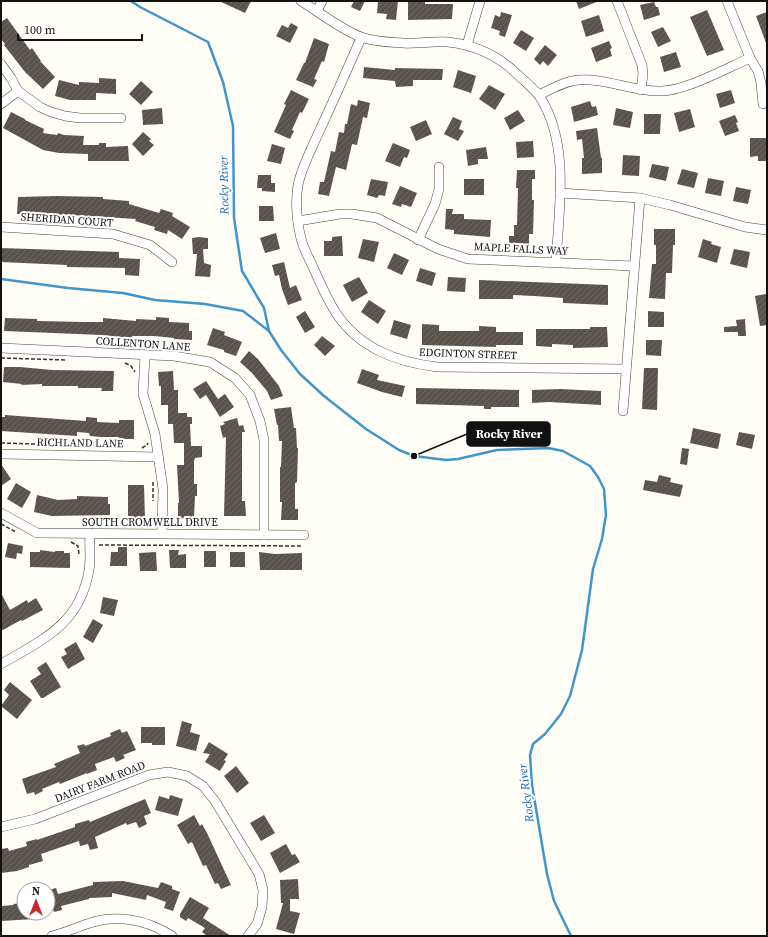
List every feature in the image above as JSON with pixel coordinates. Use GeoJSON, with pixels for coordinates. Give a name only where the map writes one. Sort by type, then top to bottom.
{"type":"FeatureCollection","features":[{"type":"Feature","properties":{"kind":"street"},"geometry":{"type":"LineString","coordinates":[[302,1],[361,38],[382,42],[448,42],[485,52],[507,64],[539,95],[550,116],[559,149],[560,194],[556,262]]}},
{"type":"Feature","properties":{"kind":"street"},"geometry":{"type":"LineString","coordinates":[[317,11],[322,1]]}},
{"type":"Feature","properties":{"kind":"street"},"geometry":{"type":"LineString","coordinates":[[466,46],[480,1]]}},
{"type":"Feature","properties":{"kind":"street"},"geometry":{"type":"LineString","coordinates":[[617,1],[642,65],[643,74],[641,90]]}},
{"type":"Feature","properties":{"kind":"street"},"geometry":{"type":"LineString","coordinates":[[727,1],[750,58],[758,71],[763,104]]}},
{"type":"Feature","properties":{"kind":"street","name":"EDGINTON STREET"},"geometry":{"type":"LineString","coordinates":[[361,38],[308,158],[298,185],[298,222],[302,243],[324,293],[344,323],[363,341],[394,358],[420,365],[437,367],[626,369]]}},
{"type":"Feature","properties":{"kind":"street"},"geometry":{"type":"LineString","coordinates":[[539,95],[558,86],[578,80],[597,80],[641,90],[662,91],[684,87],[750,58]]}},
{"type":"Feature","properties":{"kind":"street"},"geometry":{"type":"LineString","coordinates":[[1,64],[12,78],[18,91],[40,107],[51,112],[66,116],[121,118]]}},
{"type":"Feature","properties":{"kind":"street"},"geometry":{"type":"LineString","coordinates":[[1,104],[18,91]]}},
{"type":"Feature","properties":{"kind":"street"},"geometry":{"type":"LineString","coordinates":[[418,240],[437,197],[439,189],[439,167]]}},
{"type":"Feature","properties":{"kind":"street"},"geometry":{"type":"LineString","coordinates":[[560,194],[640,198],[670,205],[745,227],[767,230]]}},
{"type":"Feature","properties":{"kind":"street"},"geometry":{"type":"LineString","coordinates":[[623,411],[640,198]]}},
{"type":"Feature","properties":{"kind":"street","name":"MAPLE FALLS WAY"},"geometry":{"type":"LineString","coordinates":[[298,222],[340,214],[365,215],[377,218],[438,250],[468,259],[634,266]]}},
{"type":"Feature","properties":{"kind":"street","name":"SHERIDAN COURT"},"geometry":{"type":"LineString","coordinates":[[1,228],[113,234],[150,245],[172,262]]}},
{"type":"Feature","properties":{"kind":"street","name":"COLLENTON LANE"},"geometry":{"type":"LineString","coordinates":[[1,348],[145,356],[174,356],[210,362],[235,378],[250,395],[260,420],[264,440],[264,535]]}},
{"type":"Feature","properties":{"kind":"street"},"geometry":{"type":"LineString","coordinates":[[145,356],[143,394],[155,434],[163,489],[162,533]]}},
{"type":"Feature","properties":{"kind":"street","name":"RICHLAND LANE"},"geometry":{"type":"LineString","coordinates":[[1,454],[158,457]]}},
{"type":"Feature","properties":{"kind":"street","name":"SOUTH CROMWELL DRIVE"},"geometry":{"type":"LineString","coordinates":[[1,513],[37,533],[304,535]]}},
{"type":"Feature","properties":{"kind":"street"},"geometry":{"type":"LineString","coordinates":[[1,664],[49,636],[63,624],[75,609],[83,592],[90,570],[90,533]]}},
{"type":"Feature","properties":{"kind":"street","name":"DAIRY FARM ROAD"},"geometry":{"type":"LineString","coordinates":[[1,827],[35,819],[149,775],[168,772],[187,776],[203,786],[215,801],[259,874],[263,890],[262,907],[257,924],[248,936]]}},
{"type":"Feature","properties":{"kind":"street"},"geometry":{"type":"LineString","coordinates":[[52,936],[87,924],[110,919],[121,919],[156,926],[172,936]]}},
{"type":"Feature","properties":{"kind":"path"},"geometry":{"type":"LineString","coordinates":[[1,358],[69,361]]}},
{"type":"Feature","properties":{"kind":"path"},"geometry":{"type":"LineString","coordinates":[[119,362],[131,366],[136,377]]}},
{"type":"Feature","properties":{"kind":"path"},"geometry":{"type":"LineString","coordinates":[[141,448],[147,446],[149,439]]}},
{"type":"Feature","properties":{"kind":"path"},"geometry":{"type":"LineString","coordinates":[[1,443],[102,446]]}},
{"type":"Feature","properties":{"kind":"path"},"geometry":{"type":"LineString","coordinates":[[153,482],[154,504]]}},
{"type":"Feature","properties":{"kind":"path"},"geometry":{"type":"LineString","coordinates":[[97,545],[303,546]]}},
{"type":"Feature","properties":{"kind":"building"},"geometry":{"type":"Polygon","coordinates":[[[219,1],[251,1],[245,13],[219,1]]]}},
{"type":"Feature","properties":{"kind":"building"},"geometry":{"type":"Polygon","coordinates":[[[354,1],[365,1],[360,11],[351,7],[354,1]]]}},
{"type":"Feature","properties":{"kind":"building"},"geometry":{"type":"Polygon","coordinates":[[[378,1],[398,1],[396,20],[386,19],[387,14],[377,13],[378,1]]]}},
{"type":"Feature","properties":{"kind":"building"},"geometry":{"type":"Polygon","coordinates":[[[408,1],[425,1],[425,4],[453,4],[452,19],[408,20],[408,1]]]}},
{"type":"Feature","properties":{"kind":"building"},"geometry":{"type":"Polygon","coordinates":[[[576,1],[599,1],[579,9],[576,1]]]}},
{"type":"Feature","properties":{"kind":"building"},"geometry":{"type":"Polygon","coordinates":[[[654,2],[656,7],[658,7],[660,15],[644,20],[640,5],[654,2]]]}},
{"type":"Feature","properties":{"kind":"building"},"geometry":{"type":"Polygon","coordinates":[[[707,10],[724,50],[707,56],[690,17],[707,10]]]}},
{"type":"Feature","properties":{"kind":"building"},"geometry":{"type":"Polygon","coordinates":[[[501,12],[512,15],[505,37],[499,35],[500,31],[491,28],[495,15],[500,17],[501,12]]]}},
{"type":"Feature","properties":{"kind":"building"},"geometry":{"type":"Polygon","coordinates":[[[767,12],[767,43],[766,43],[756,16],[767,12]]]}},
{"type":"Feature","properties":{"kind":"building"},"geometry":{"type":"Polygon","coordinates":[[[599,15],[604,31],[586,37],[581,21],[599,15]]]}},
{"type":"Feature","properties":{"kind":"building"},"geometry":{"type":"Polygon","coordinates":[[[7,18],[30,50],[32,48],[40,61],[55,77],[43,89],[25,72],[4,45],[5,44],[1,39],[1,22],[7,18]]]}},
{"type":"Feature","properties":{"kind":"building"},"geometry":{"type":"Polygon","coordinates":[[[291,23],[298,27],[290,43],[276,36],[282,25],[288,28],[291,23]]]}},
{"type":"Feature","properties":{"kind":"building"},"geometry":{"type":"Polygon","coordinates":[[[663,27],[671,41],[658,47],[651,32],[663,27]]]}},
{"type":"Feature","properties":{"kind":"building"},"geometry":{"type":"Polygon","coordinates":[[[521,30],[534,38],[526,51],[513,43],[521,30]]]}},
{"type":"Feature","properties":{"kind":"building"},"geometry":{"type":"Polygon","coordinates":[[[314,38],[329,44],[324,62],[322,61],[314,79],[317,80],[313,87],[296,80],[305,63],[314,38]]]}},
{"type":"Feature","properties":{"kind":"building"},"geometry":{"type":"Polygon","coordinates":[[[609,41],[612,48],[610,49],[612,56],[596,62],[591,48],[609,41]]]}},
{"type":"Feature","properties":{"kind":"building"},"geometry":{"type":"Polygon","coordinates":[[[545,45],[557,55],[548,66],[543,61],[540,65],[534,59],[545,45]]]}},
{"type":"Feature","properties":{"kind":"building"},"geometry":{"type":"Polygon","coordinates":[[[676,52],[681,67],[664,72],[660,57],[676,52]]]}},
{"type":"Feature","properties":{"kind":"building"},"geometry":{"type":"Polygon","coordinates":[[[364,67],[395,70],[395,68],[443,69],[442,80],[413,80],[413,86],[396,87],[395,81],[363,78],[364,67]]]}},
{"type":"Feature","properties":{"kind":"building"},"geometry":{"type":"Polygon","coordinates":[[[458,70],[476,76],[471,93],[453,87],[458,70]]]}},
{"type":"Feature","properties":{"kind":"building"},"geometry":{"type":"Polygon","coordinates":[[[99,78],[116,79],[116,94],[96,93],[96,100],[70,100],[55,96],[59,80],[79,85],[79,82],[99,83],[99,78]]]}},
{"type":"Feature","properties":{"kind":"building"},"geometry":{"type":"Polygon","coordinates":[[[141,81],[153,92],[141,105],[129,94],[141,81]]]}},
{"type":"Feature","properties":{"kind":"building"},"geometry":{"type":"Polygon","coordinates":[[[489,85],[505,94],[495,110],[479,99],[489,85]]]}},
{"type":"Feature","properties":{"kind":"building"},"geometry":{"type":"Polygon","coordinates":[[[291,90],[309,99],[302,113],[300,112],[292,130],[294,131],[290,139],[274,132],[286,105],[284,104],[291,90]]]}},
{"type":"Feature","properties":{"kind":"building"},"geometry":{"type":"Polygon","coordinates":[[[731,90],[735,103],[720,108],[716,94],[731,90]]]}},
{"type":"Feature","properties":{"kind":"building"},"geometry":{"type":"Polygon","coordinates":[[[358,100],[370,103],[367,118],[363,117],[357,145],[352,144],[346,170],[336,167],[329,196],[318,194],[320,182],[324,182],[331,151],[335,152],[339,132],[344,133],[351,104],[357,106],[358,100]]]}},
{"type":"Feature","properties":{"kind":"building"},"geometry":{"type":"Polygon","coordinates":[[[590,101],[592,107],[596,106],[598,115],[574,122],[571,107],[590,101]]]}},
{"type":"Feature","properties":{"kind":"building"},"geometry":{"type":"Polygon","coordinates":[[[162,108],[163,124],[143,125],[142,110],[162,108]]]}},
{"type":"Feature","properties":{"kind":"building"},"geometry":{"type":"Polygon","coordinates":[[[616,108],[633,112],[630,128],[613,125],[616,108]]]}},
{"type":"Feature","properties":{"kind":"building"},"geometry":{"type":"Polygon","coordinates":[[[690,109],[695,127],[679,132],[674,113],[690,109]]]}},
{"type":"Feature","properties":{"kind":"building"},"geometry":{"type":"Polygon","coordinates":[[[518,110],[525,121],[510,130],[504,118],[518,110]]]}},
{"type":"Feature","properties":{"kind":"building"},"geometry":{"type":"Polygon","coordinates":[[[11,112],[44,129],[43,133],[84,136],[83,145],[99,145],[99,143],[106,143],[106,147],[128,146],[129,161],[88,161],[88,154],[59,153],[43,150],[3,128],[11,112]]]}},
{"type":"Feature","properties":{"kind":"building"},"geometry":{"type":"Polygon","coordinates":[[[644,114],[661,114],[660,134],[644,134],[644,114]]]}},
{"type":"Feature","properties":{"kind":"building"},"geometry":{"type":"Polygon","coordinates":[[[735,115],[738,122],[736,123],[739,131],[725,136],[719,121],[735,115]]]}},
{"type":"Feature","properties":{"kind":"building"},"geometry":{"type":"Polygon","coordinates":[[[453,117],[462,121],[459,129],[464,131],[458,141],[444,134],[453,117]]]}},
{"type":"Feature","properties":{"kind":"building"},"geometry":{"type":"Polygon","coordinates":[[[426,120],[432,134],[416,141],[410,127],[426,120]]]}},
{"type":"Feature","properties":{"kind":"building"},"geometry":{"type":"Polygon","coordinates":[[[597,128],[602,158],[602,173],[582,174],[582,158],[584,158],[582,139],[577,140],[576,131],[597,128]]]}},
{"type":"Feature","properties":{"kind":"building"},"geometry":{"type":"Polygon","coordinates":[[[143,132],[151,139],[149,141],[154,145],[143,156],[132,144],[143,132]]]}},
{"type":"Feature","properties":{"kind":"building"},"geometry":{"type":"Polygon","coordinates":[[[750,138],[766,138],[766,161],[758,161],[758,156],[750,157],[750,138]]]}},
{"type":"Feature","properties":{"kind":"building"},"geometry":{"type":"Polygon","coordinates":[[[533,141],[534,157],[517,158],[516,142],[533,141]]]}},
{"type":"Feature","properties":{"kind":"building"},"geometry":{"type":"Polygon","coordinates":[[[393,143],[410,150],[407,158],[404,157],[400,167],[385,161],[393,143]]]}},
{"type":"Feature","properties":{"kind":"building"},"geometry":{"type":"Polygon","coordinates":[[[272,144],[285,148],[281,164],[267,161],[272,144]]]}},
{"type":"Feature","properties":{"kind":"building"},"geometry":{"type":"Polygon","coordinates":[[[486,147],[488,159],[478,159],[478,164],[468,166],[466,150],[486,147]]]}},
{"type":"Feature","properties":{"kind":"building"},"geometry":{"type":"Polygon","coordinates":[[[623,155],[640,156],[639,176],[622,175],[623,155]]]}},
{"type":"Feature","properties":{"kind":"building"},"geometry":{"type":"Polygon","coordinates":[[[652,164],[669,167],[666,181],[649,177],[652,164]]]}},
{"type":"Feature","properties":{"kind":"building"},"geometry":{"type":"Polygon","coordinates":[[[682,169],[698,173],[694,188],[677,184],[682,169]]]}},
{"type":"Feature","properties":{"kind":"building"},"geometry":{"type":"Polygon","coordinates":[[[517,170],[535,170],[535,179],[532,179],[532,200],[534,200],[533,234],[529,234],[529,244],[509,243],[509,236],[514,236],[514,225],[517,225],[517,170]]]}},
{"type":"Feature","properties":{"kind":"building"},"geometry":{"type":"Polygon","coordinates":[[[258,175],[271,175],[271,183],[275,183],[275,192],[262,191],[262,188],[257,188],[258,175]]]}},
{"type":"Feature","properties":{"kind":"building"},"geometry":{"type":"Polygon","coordinates":[[[708,178],[724,181],[721,196],[705,193],[708,178]]]}},
{"type":"Feature","properties":{"kind":"building"},"geometry":{"type":"Polygon","coordinates":[[[371,179],[388,182],[385,196],[379,195],[377,198],[367,195],[371,179]]]}},
{"type":"Feature","properties":{"kind":"building"},"geometry":{"type":"Polygon","coordinates":[[[464,179],[484,179],[484,195],[464,195],[464,179]]]}},
{"type":"Feature","properties":{"kind":"building"},"geometry":{"type":"Polygon","coordinates":[[[400,186],[417,193],[411,207],[402,204],[401,207],[392,204],[400,186]]]}},
{"type":"Feature","properties":{"kind":"building"},"geometry":{"type":"Polygon","coordinates":[[[736,187],[751,190],[748,204],[733,201],[736,187]]]}},
{"type":"Feature","properties":{"kind":"building"},"geometry":{"type":"Polygon","coordinates":[[[18,197],[103,197],[103,199],[129,201],[129,204],[159,213],[161,209],[173,213],[172,216],[190,227],[182,239],[168,230],[167,234],[154,230],[155,227],[135,221],[136,219],[71,215],[17,214],[18,197]]]}},
{"type":"Feature","properties":{"kind":"building"},"geometry":{"type":"Polygon","coordinates":[[[259,206],[273,206],[274,221],[259,221],[259,206]]]}},
{"type":"Feature","properties":{"kind":"building"},"geometry":{"type":"Polygon","coordinates":[[[446,209],[453,209],[452,214],[464,214],[464,219],[491,220],[490,237],[454,234],[454,230],[445,229],[446,209]]]}},
{"type":"Feature","properties":{"kind":"building"},"geometry":{"type":"Polygon","coordinates":[[[654,229],[675,229],[672,273],[666,273],[665,299],[649,298],[652,264],[656,264],[654,229]]]}},
{"type":"Feature","properties":{"kind":"building"},"geometry":{"type":"Polygon","coordinates":[[[276,233],[280,249],[265,253],[260,238],[276,233]]]}},
{"type":"Feature","properties":{"kind":"building"},"geometry":{"type":"Polygon","coordinates":[[[342,236],[343,256],[324,256],[324,241],[332,241],[332,237],[342,236]]]}},
{"type":"Feature","properties":{"kind":"building"},"geometry":{"type":"Polygon","coordinates":[[[192,238],[208,238],[208,249],[203,249],[204,263],[211,265],[210,277],[195,276],[197,254],[193,254],[192,238]]]}},
{"type":"Feature","properties":{"kind":"building"},"geometry":{"type":"Polygon","coordinates":[[[363,239],[379,242],[374,262],[358,258],[363,239]]]}},
{"type":"Feature","properties":{"kind":"building"},"geometry":{"type":"Polygon","coordinates":[[[703,239],[712,242],[711,244],[721,247],[717,263],[698,257],[703,239]]]}},
{"type":"Feature","properties":{"kind":"building"},"geometry":{"type":"Polygon","coordinates":[[[1,248],[119,252],[119,258],[140,259],[139,276],[125,275],[125,268],[67,267],[67,265],[1,262],[1,248]]]}},
{"type":"Feature","properties":{"kind":"building"},"geometry":{"type":"Polygon","coordinates":[[[734,249],[750,252],[747,268],[730,264],[734,249]]]}},
{"type":"Feature","properties":{"kind":"building"},"geometry":{"type":"Polygon","coordinates":[[[394,253],[409,260],[402,275],[387,268],[394,253]]]}},
{"type":"Feature","properties":{"kind":"building"},"geometry":{"type":"Polygon","coordinates":[[[284,262],[290,288],[296,285],[302,300],[288,305],[279,275],[275,276],[272,265],[284,262]]]}},
{"type":"Feature","properties":{"kind":"building"},"geometry":{"type":"Polygon","coordinates":[[[420,268],[436,273],[432,286],[416,281],[420,268]]]}},
{"type":"Feature","properties":{"kind":"building"},"geometry":{"type":"Polygon","coordinates":[[[359,277],[368,293],[352,302],[343,285],[359,277]]]}},
{"type":"Feature","properties":{"kind":"building"},"geometry":{"type":"Polygon","coordinates":[[[448,277],[466,278],[465,292],[447,291],[448,277]]]}},
{"type":"Feature","properties":{"kind":"building"},"geometry":{"type":"Polygon","coordinates":[[[479,280],[608,285],[608,305],[563,303],[563,298],[513,295],[513,299],[479,299],[479,280]]]}},
{"type":"Feature","properties":{"kind":"building"},"geometry":{"type":"Polygon","coordinates":[[[766,294],[767,325],[760,326],[755,296],[766,294]]]}},
{"type":"Feature","properties":{"kind":"building"},"geometry":{"type":"Polygon","coordinates":[[[369,300],[386,311],[378,324],[361,312],[369,300]]]}},
{"type":"Feature","properties":{"kind":"building"},"geometry":{"type":"Polygon","coordinates":[[[305,311],[315,327],[305,333],[296,317],[305,311]]]}},
{"type":"Feature","properties":{"kind":"building"},"geometry":{"type":"Polygon","coordinates":[[[648,311],[664,312],[664,327],[648,327],[648,311]]]}},
{"type":"Feature","properties":{"kind":"building"},"geometry":{"type":"Polygon","coordinates":[[[156,317],[169,318],[169,322],[189,323],[189,331],[192,331],[192,340],[154,336],[132,336],[132,338],[102,335],[4,331],[5,318],[37,319],[37,321],[103,322],[103,318],[136,321],[136,319],[156,320],[156,317]]]}},
{"type":"Feature","properties":{"kind":"building"},"geometry":{"type":"Polygon","coordinates":[[[745,319],[746,336],[738,336],[738,332],[724,332],[724,327],[737,326],[736,320],[745,319]]]}},
{"type":"Feature","properties":{"kind":"building"},"geometry":{"type":"Polygon","coordinates":[[[394,320],[411,325],[407,339],[390,334],[394,320]]]}},
{"type":"Feature","properties":{"kind":"building"},"geometry":{"type":"Polygon","coordinates":[[[422,324],[439,325],[439,331],[479,331],[479,326],[496,327],[496,332],[523,332],[523,345],[496,345],[496,347],[422,345],[422,324]]]}},
{"type":"Feature","properties":{"kind":"building"},"geometry":{"type":"Polygon","coordinates":[[[590,327],[607,327],[608,347],[573,348],[573,345],[552,344],[552,347],[536,346],[536,329],[590,329],[590,327]]]}},
{"type":"Feature","properties":{"kind":"building"},"geometry":{"type":"Polygon","coordinates":[[[213,328],[225,332],[224,335],[242,342],[236,356],[224,352],[224,350],[207,345],[213,328]]]}},
{"type":"Feature","properties":{"kind":"building"},"geometry":{"type":"Polygon","coordinates":[[[322,336],[335,346],[325,356],[314,345],[322,336]]]}},
{"type":"Feature","properties":{"kind":"building"},"geometry":{"type":"Polygon","coordinates":[[[646,340],[662,340],[661,356],[646,355],[646,340]]]}},
{"type":"Feature","properties":{"kind":"building"},"geometry":{"type":"Polygon","coordinates":[[[249,351],[258,359],[279,386],[283,396],[271,400],[267,391],[252,373],[240,362],[249,351]]]}},
{"type":"Feature","properties":{"kind":"building"},"geometry":{"type":"Polygon","coordinates":[[[4,367],[52,370],[114,371],[113,391],[101,391],[102,388],[78,388],[78,386],[42,386],[42,384],[21,385],[22,384],[3,382],[4,367]]]}},
{"type":"Feature","properties":{"kind":"building"},"geometry":{"type":"Polygon","coordinates":[[[644,368],[658,368],[657,410],[642,409],[644,368]]]}},
{"type":"Feature","properties":{"kind":"building"},"geometry":{"type":"Polygon","coordinates":[[[362,369],[379,375],[377,380],[405,386],[402,397],[357,383],[362,369]]]}},
{"type":"Feature","properties":{"kind":"building"},"geometry":{"type":"Polygon","coordinates":[[[173,371],[174,390],[178,390],[178,413],[187,413],[187,417],[192,417],[192,424],[190,424],[191,446],[202,446],[202,457],[195,458],[194,461],[194,484],[197,484],[197,496],[195,496],[194,519],[178,518],[179,503],[177,465],[184,465],[184,443],[174,443],[173,424],[168,424],[168,405],[161,405],[161,386],[159,386],[158,372],[173,371]]]}},
{"type":"Feature","properties":{"kind":"building"},"geometry":{"type":"Polygon","coordinates":[[[206,381],[218,399],[225,394],[234,407],[220,417],[206,395],[200,399],[193,389],[206,381]]]}},
{"type":"Feature","properties":{"kind":"building"},"geometry":{"type":"Polygon","coordinates":[[[416,388],[519,390],[519,407],[491,407],[491,409],[484,409],[484,406],[416,404],[416,388]]]}},
{"type":"Feature","properties":{"kind":"building"},"geometry":{"type":"Polygon","coordinates":[[[560,389],[601,391],[601,405],[549,402],[532,403],[532,390],[560,389]]]}},
{"type":"Feature","properties":{"kind":"building"},"geometry":{"type":"Polygon","coordinates":[[[291,407],[294,428],[296,428],[298,448],[297,482],[295,483],[295,509],[298,509],[298,520],[281,520],[282,502],[280,502],[280,467],[282,441],[279,441],[278,425],[274,409],[291,407]]]}},
{"type":"Feature","properties":{"kind":"building"},"geometry":{"type":"Polygon","coordinates":[[[5,415],[86,421],[86,417],[97,418],[97,422],[119,423],[119,420],[134,420],[134,439],[90,436],[89,433],[77,432],[77,436],[1,431],[1,417],[5,417],[5,415]]]}},
{"type":"Feature","properties":{"kind":"building"},"geometry":{"type":"Polygon","coordinates":[[[237,418],[239,426],[243,425],[245,432],[242,432],[242,501],[245,501],[246,516],[224,516],[226,437],[223,438],[220,426],[225,424],[223,422],[237,418]]]}},
{"type":"Feature","properties":{"kind":"building"},"geometry":{"type":"Polygon","coordinates":[[[693,428],[721,434],[718,449],[690,443],[693,428]]]}},
{"type":"Feature","properties":{"kind":"building"},"geometry":{"type":"Polygon","coordinates":[[[739,432],[755,435],[752,449],[736,445],[739,432]]]}},
{"type":"Feature","properties":{"kind":"building"},"geometry":{"type":"Polygon","coordinates":[[[682,448],[689,449],[687,465],[680,464],[682,448]]]}},
{"type":"Feature","properties":{"kind":"building"},"geometry":{"type":"Polygon","coordinates":[[[1,464],[11,479],[1,486],[1,464]]]}},
{"type":"Feature","properties":{"kind":"building"},"geometry":{"type":"Polygon","coordinates":[[[659,475],[671,478],[670,482],[683,485],[680,497],[643,490],[645,480],[657,482],[659,475]]]}},
{"type":"Feature","properties":{"kind":"building"},"geometry":{"type":"Polygon","coordinates":[[[16,483],[31,492],[22,508],[7,499],[16,483]]]}},
{"type":"Feature","properties":{"kind":"building"},"geometry":{"type":"Polygon","coordinates":[[[128,485],[144,485],[145,519],[128,519],[128,485]]]}},
{"type":"Feature","properties":{"kind":"building"},"geometry":{"type":"Polygon","coordinates":[[[37,495],[58,500],[77,499],[77,496],[108,497],[108,504],[110,504],[110,515],[52,516],[34,512],[37,495]]]}},
{"type":"Feature","properties":{"kind":"building"},"geometry":{"type":"Polygon","coordinates":[[[8,543],[23,546],[22,554],[17,553],[16,559],[5,557],[8,543]]]}},
{"type":"Feature","properties":{"kind":"building"},"geometry":{"type":"Polygon","coordinates":[[[118,547],[127,547],[127,566],[110,566],[111,552],[118,552],[118,547]]]}},
{"type":"Feature","properties":{"kind":"building"},"geometry":{"type":"Polygon","coordinates":[[[40,550],[55,552],[64,551],[64,553],[70,553],[70,568],[30,567],[30,552],[40,552],[40,550]]]}},
{"type":"Feature","properties":{"kind":"building"},"geometry":{"type":"Polygon","coordinates":[[[169,550],[179,550],[178,555],[186,554],[186,568],[170,568],[169,550]]]}},
{"type":"Feature","properties":{"kind":"building"},"geometry":{"type":"Polygon","coordinates":[[[204,551],[216,551],[216,567],[204,567],[204,551]]]}},
{"type":"Feature","properties":{"kind":"building"},"geometry":{"type":"Polygon","coordinates":[[[156,552],[157,571],[140,571],[139,553],[156,552]]]}},
{"type":"Feature","properties":{"kind":"building"},"geometry":{"type":"Polygon","coordinates":[[[230,552],[245,552],[245,567],[230,567],[230,552]]]}},
{"type":"Feature","properties":{"kind":"building"},"geometry":{"type":"Polygon","coordinates":[[[259,552],[275,554],[302,553],[302,570],[260,570],[259,552]]]}},
{"type":"Feature","properties":{"kind":"building"},"geometry":{"type":"Polygon","coordinates":[[[1,593],[10,610],[27,600],[28,603],[36,598],[43,610],[1,631],[1,593]]]}},
{"type":"Feature","properties":{"kind":"building"},"geometry":{"type":"Polygon","coordinates":[[[103,597],[118,600],[114,616],[100,613],[103,597]]]}},
{"type":"Feature","properties":{"kind":"building"},"geometry":{"type":"Polygon","coordinates":[[[93,619],[103,625],[93,643],[83,637],[93,619]]]}},
{"type":"Feature","properties":{"kind":"building"},"geometry":{"type":"Polygon","coordinates":[[[76,642],[85,659],[68,669],[61,657],[67,654],[64,649],[76,642]]]}},
{"type":"Feature","properties":{"kind":"building"},"geometry":{"type":"Polygon","coordinates":[[[46,662],[61,687],[41,698],[30,681],[41,674],[37,668],[46,662]]]}},
{"type":"Feature","properties":{"kind":"building"},"geometry":{"type":"Polygon","coordinates":[[[10,682],[32,700],[17,719],[1,706],[9,695],[4,690],[10,682]]]}},
{"type":"Feature","properties":{"kind":"building"},"geometry":{"type":"Polygon","coordinates":[[[182,721],[192,724],[190,732],[200,735],[196,751],[176,746],[182,721]]]}},
{"type":"Feature","properties":{"kind":"building"},"geometry":{"type":"Polygon","coordinates":[[[141,727],[165,727],[165,745],[141,743],[141,727]]]}},
{"type":"Feature","properties":{"kind":"building"},"geometry":{"type":"Polygon","coordinates":[[[120,729],[122,733],[127,731],[136,750],[123,755],[125,758],[116,762],[114,757],[95,764],[97,770],[60,784],[59,782],[42,789],[43,791],[35,795],[34,792],[27,794],[22,779],[56,767],[54,764],[80,753],[77,746],[84,744],[85,746],[111,736],[110,733],[120,729]]]}},
{"type":"Feature","properties":{"kind":"building"},"geometry":{"type":"Polygon","coordinates":[[[209,742],[228,754],[220,771],[205,762],[210,754],[203,753],[209,742]]]}},
{"type":"Feature","properties":{"kind":"building"},"geometry":{"type":"Polygon","coordinates":[[[236,766],[249,783],[237,793],[224,776],[236,766]]]}},
{"type":"Feature","properties":{"kind":"building"},"geometry":{"type":"Polygon","coordinates":[[[170,795],[183,799],[178,816],[155,810],[159,796],[169,799],[170,795]]]}},
{"type":"Feature","properties":{"kind":"building"},"geometry":{"type":"Polygon","coordinates":[[[145,799],[151,813],[144,816],[147,824],[139,828],[136,822],[127,825],[126,823],[95,837],[98,848],[90,850],[88,844],[80,846],[79,841],[41,854],[43,861],[29,865],[29,867],[17,871],[1,873],[1,849],[8,848],[9,851],[27,846],[26,842],[37,840],[75,827],[75,824],[89,820],[90,822],[145,799]]]}},
{"type":"Feature","properties":{"kind":"building"},"geometry":{"type":"Polygon","coordinates":[[[194,815],[200,826],[202,824],[207,833],[231,885],[221,889],[218,883],[215,884],[206,865],[203,866],[192,842],[188,844],[177,825],[194,815]]]}},
{"type":"Feature","properties":{"kind":"building"},"geometry":{"type":"Polygon","coordinates":[[[264,815],[275,833],[261,841],[250,823],[264,815]]]}},
{"type":"Feature","properties":{"kind":"building"},"geometry":{"type":"Polygon","coordinates":[[[286,844],[292,855],[295,854],[300,862],[280,873],[270,853],[286,844]]]}},
{"type":"Feature","properties":{"kind":"building"},"geometry":{"type":"Polygon","coordinates":[[[298,879],[299,899],[290,899],[290,911],[300,913],[294,934],[276,929],[283,903],[281,903],[280,880],[298,879]]]}},
{"type":"Feature","properties":{"kind":"building"},"geometry":{"type":"Polygon","coordinates":[[[123,881],[158,888],[161,882],[172,886],[172,889],[180,892],[173,911],[164,908],[166,902],[147,895],[146,900],[112,893],[112,897],[89,898],[61,906],[62,910],[56,912],[56,888],[58,894],[93,885],[93,882],[123,881]]]}},
{"type":"Feature","properties":{"kind":"building"},"geometry":{"type":"Polygon","coordinates":[[[190,897],[209,908],[203,918],[231,936],[207,936],[202,932],[205,928],[188,918],[186,921],[180,917],[180,914],[190,897]]]}},
{"type":"Feature","properties":{"kind":"building"},"geometry":{"type":"Polygon","coordinates":[[[13,904],[16,904],[16,920],[1,921],[1,906],[14,905],[13,904]]]}},
{"type":"Feature","properties":{"kind":"waterway","name":"Rocky River"},"geometry":{"type":"LineString","coordinates":[[131,1],[208,42],[223,82],[233,126],[234,218],[242,271],[264,308],[269,331],[281,350],[300,374],[324,396],[366,429],[399,450],[414,456],[446,460],[458,459],[497,450],[548,448],[563,451],[590,466],[604,489],[606,515],[602,539],[593,569],[582,650],[570,696],[561,714],[545,734],[533,744],[530,755],[532,785],[547,874],[554,901],[571,936]]}},
{"type":"Feature","properties":{"kind":"waterway"},"geometry":{"type":"LineString","coordinates":[[1,279],[68,288],[123,293],[155,300],[205,304],[243,311],[269,331]]}},
{"type":"Feature","properties":{"kind":"place","name":"Rocky River"},"geometry":{"type":"Point","coordinates":[414,456]}}]}
